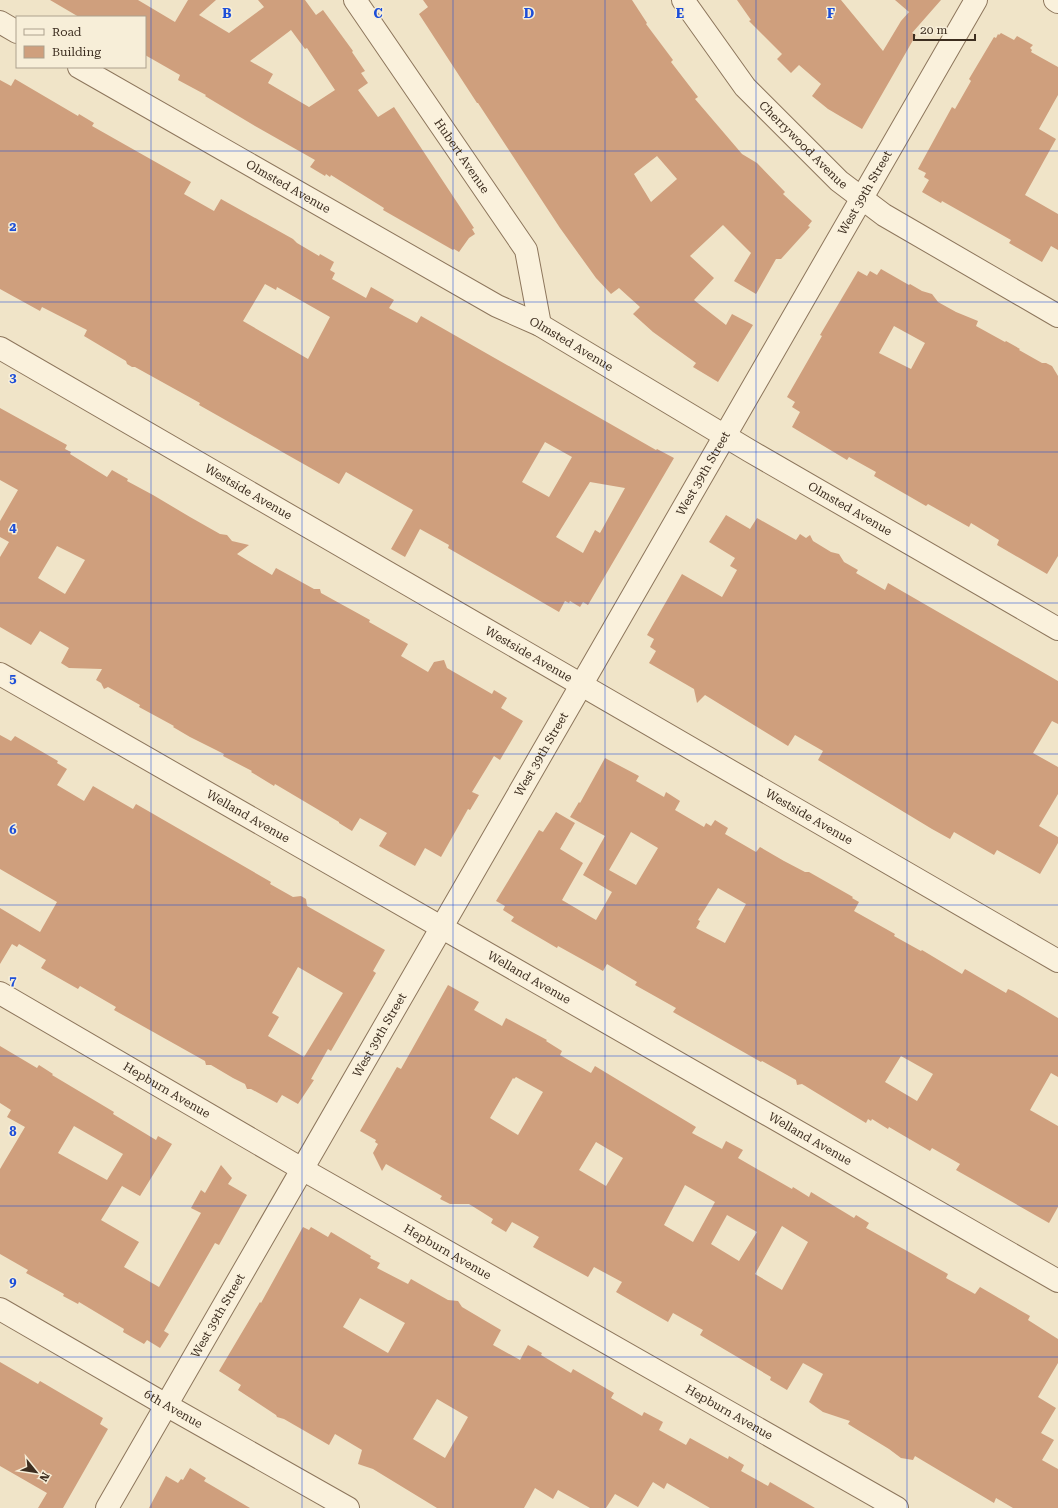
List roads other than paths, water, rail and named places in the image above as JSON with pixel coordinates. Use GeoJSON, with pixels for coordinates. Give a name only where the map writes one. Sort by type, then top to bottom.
{"type":"FeatureCollection","features":[{"type":"Feature","properties":{"kind":"street","name":"Hubert Avenue"},"geometry":{"type":"LineString","coordinates":[[355,0],[526,250],[540,324]]}},
{"type":"Feature","properties":{"kind":"street","name":"Cherrywood Avenue"},"geometry":{"type":"LineString","coordinates":[[683,0],[745,87],[839,181],[884,215],[1058,316]]}},
{"type":"Feature","properties":{"kind":"street","name":"West 39th Street"},"geometry":{"type":"LineString","coordinates":[[107,1508],[976,0]]}},
{"type":"Feature","properties":{"kind":"street"},"geometry":{"type":"LineString","coordinates":[[0,22],[16,31]]}},
{"type":"Feature","properties":{"kind":"street","name":"Olmsted Avenue"},"geometry":{"type":"LineString","coordinates":[[81,68],[497,306],[540,324],[725,436],[1058,629]]}},
{"type":"Feature","properties":{"kind":"street","name":"Westside Avenue"},"geometry":{"type":"LineString","coordinates":[[0,348],[1058,961]]}},
{"type":"Feature","properties":{"kind":"street","name":"Welland Avenue"},"geometry":{"type":"LineString","coordinates":[[0,674],[1058,1281]]}},
{"type":"Feature","properties":{"kind":"street","name":"Hepburn Avenue"},"geometry":{"type":"LineString","coordinates":[[0,993],[302,1169],[897,1508]]}},
{"type":"Feature","properties":{"kind":"street","name":"6th Avenue"},"geometry":{"type":"LineString","coordinates":[[0,1309],[166,1406],[348,1508]]}}]}
